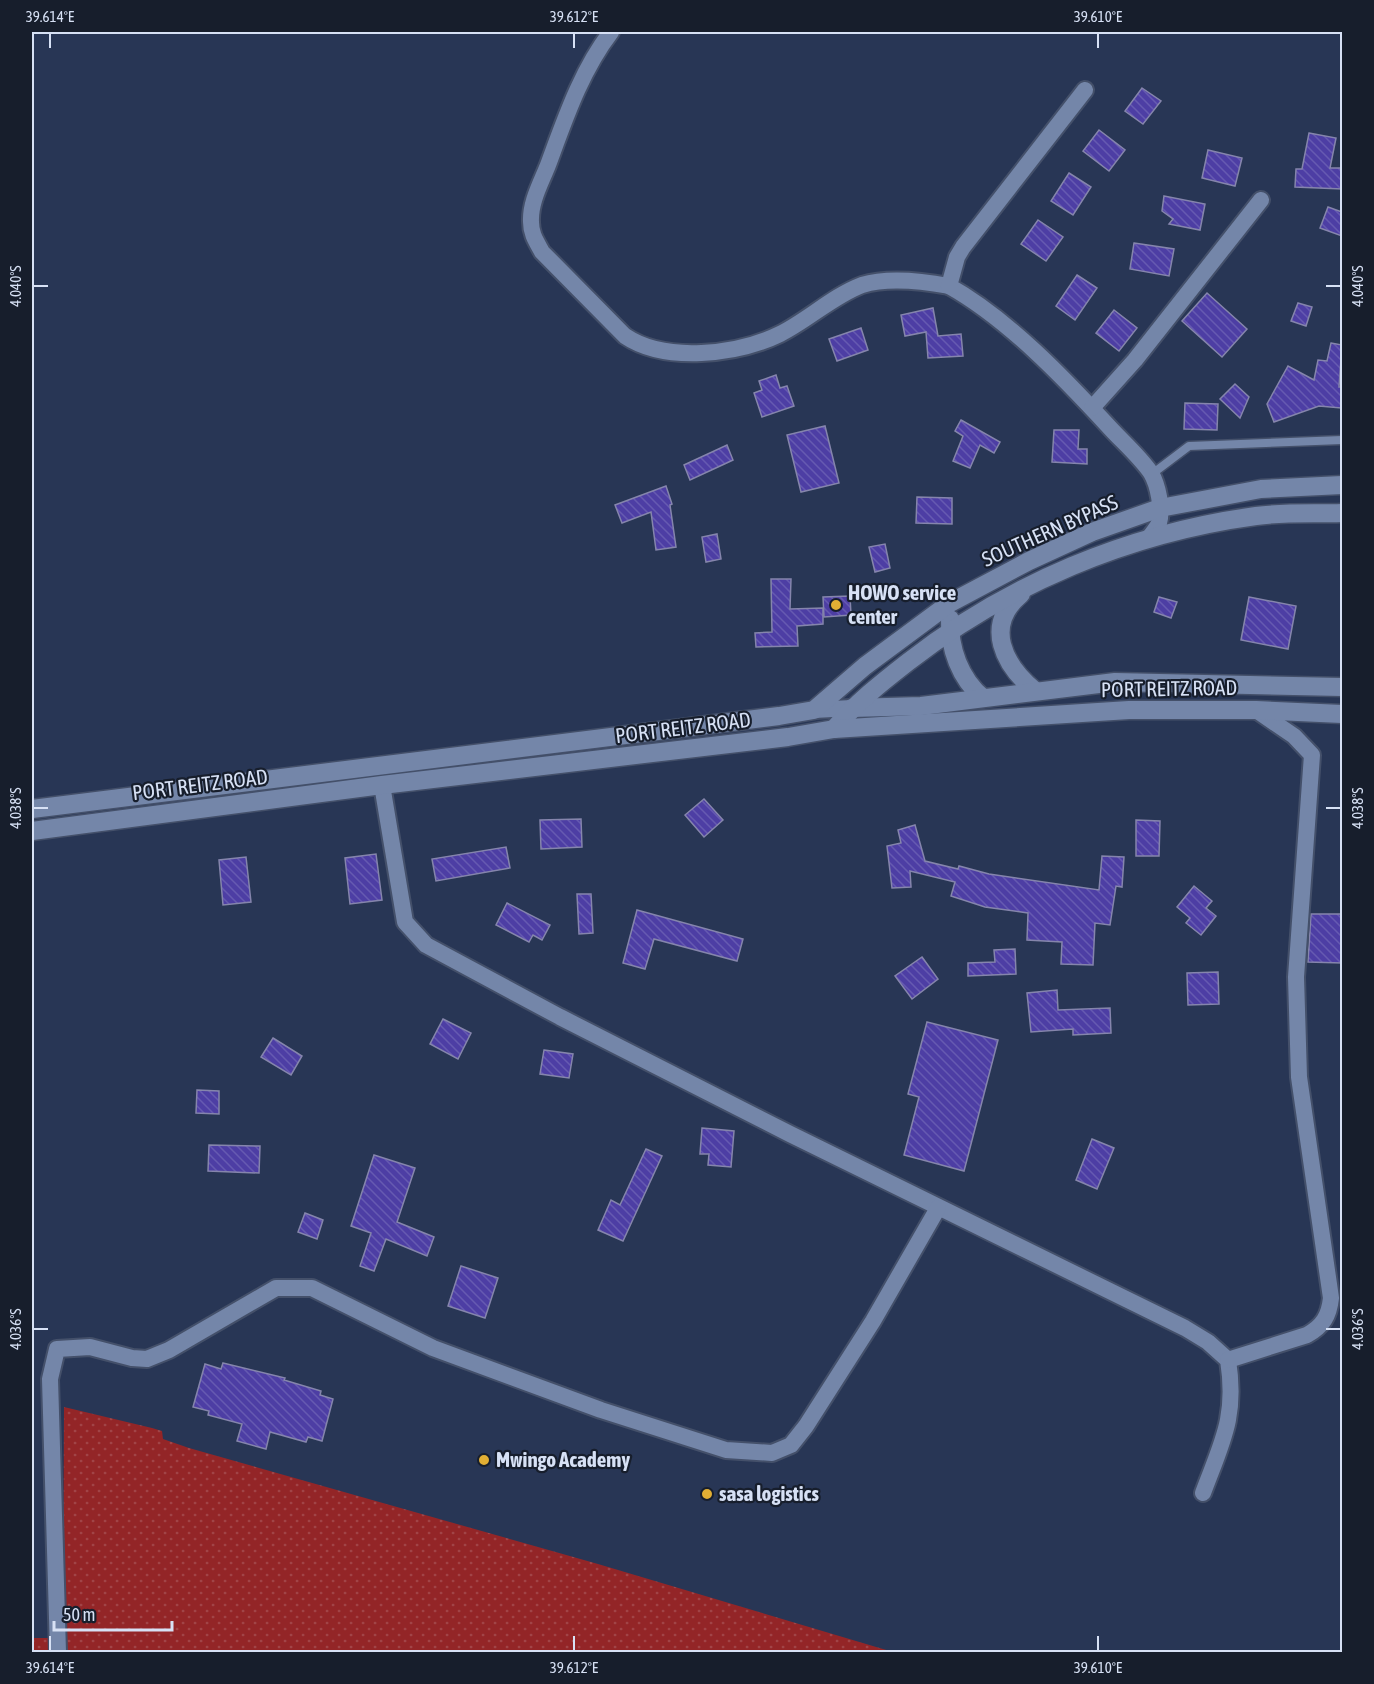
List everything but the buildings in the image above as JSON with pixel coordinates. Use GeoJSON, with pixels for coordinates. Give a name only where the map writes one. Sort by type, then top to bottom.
{"type":"FeatureCollection","features":[{"type":"Feature","properties":{"kind":"main road","name":"SOUTHERN BYPASS"},"geometry":{"type":"LineString","coordinates":[[814,710],[865,666],[950,603],[1029,561],[1092,532],[1160,508],[1261,489],[1342,485]]}},
{"type":"Feature","properties":{"kind":"main road","name":"SOUTHERN BYPASS"},"geometry":{"type":"LineString","coordinates":[[834,729],[852,708],[950,629],[1034,583],[1097,554],[1149,538],[1257,516],[1342,513]]}},
{"type":"Feature","properties":{"kind":"main road"},"geometry":{"type":"LineString","coordinates":[[1034,583],[1010,603],[1001,632],[1001,647],[1018,677],[1035,691]]}},
{"type":"Feature","properties":{"kind":"main road"},"geometry":{"type":"LineString","coordinates":[[950,603],[950,629],[956,659],[963,675],[983,698]]}},
{"type":"Feature","properties":{"kind":"main road","name":"PORT REITZ ROAD"},"geometry":{"type":"LineString","coordinates":[[852,708],[921,706],[1116,682],[1342,687]]}},
{"type":"Feature","properties":{"kind":"main road"},"geometry":{"type":"LineString","coordinates":[[32,809],[814,710]]}},
{"type":"Feature","properties":{"kind":"main road","name":"PORT REITZ ROAD"},"geometry":{"type":"LineString","coordinates":[[32,831],[382,785],[777,739],[834,729],[1129,710],[1256,710],[1342,714]]}},
{"type":"Feature","properties":{"kind":"street"},"geometry":{"type":"LineString","coordinates":[[610,32],[586,72],[563,119],[534,200],[531,220],[533,237],[542,252],[593,306],[625,336],[636,343],[655,349],[696,352],[746,345],[778,335],[845,293],[863,285],[881,281],[909,281],[949,286],[973,300],[1008,327],[1092,408],[1152,474],[1160,508],[1159,522],[1149,538]]}},
{"type":"Feature","properties":{"kind":"street"},"geometry":{"type":"LineString","coordinates":[[949,286],[957,257],[963,247],[1085,90]]}},
{"type":"Feature","properties":{"kind":"street"},"geometry":{"type":"LineString","coordinates":[[1092,408],[1135,360],[1261,200]]}},
{"type":"Feature","properties":{"kind":"street","name":"PORT REITZ ROAD"},"geometry":{"type":"LineString","coordinates":[[814,710],[852,708]]}},
{"type":"Feature","properties":{"kind":"street"},"geometry":{"type":"LineString","coordinates":[[1228,1360],[1313,1332],[1330,1311],[1299,1077],[1297,1042],[1296,977],[1312,755],[1294,736],[1256,710]]}},
{"type":"Feature","properties":{"kind":"street"},"geometry":{"type":"LineString","coordinates":[[382,785],[405,922],[426,945],[560,1017],[938,1209],[1185,1328],[1208,1342],[1228,1360],[1232,1408],[1225,1435],[1203,1493]]}},
{"type":"Feature","properties":{"kind":"street"},"geometry":{"type":"LineString","coordinates":[[58,1653],[50,1379],[57,1349],[90,1347],[132,1358],[147,1359],[169,1350],[276,1288],[312,1287],[433,1348],[601,1410],[726,1450],[772,1453],[791,1445],[806,1426],[868,1330],[938,1209]]}},
{"type":"Feature","properties":{"kind":"lane"},"geometry":{"type":"LineString","coordinates":[[1152,474],[1189,446],[1342,440]]}},
{"type":"Feature","properties":{"kind":"shaded area"},"geometry":{"type":"Polygon","coordinates":[[[64,1407],[152,1428],[162,1431],[163,1439],[189,1448],[598,1564],[893,1652],[63,1652],[64,1407]]]}},
{"type":"Feature","properties":{"kind":"shaded area"},"geometry":{"type":"Polygon","coordinates":[[[32,1638],[50,1638],[50,1652],[32,1652],[32,1638]]]}},
{"type":"Feature","properties":{"kind":"place","name":"HOWO service center"},"geometry":{"type":"Point","coordinates":[836,605]}},
{"type":"Feature","properties":{"kind":"place","name":"Mwingo Academy"},"geometry":{"type":"Point","coordinates":[484,1460]}},
{"type":"Feature","properties":{"kind":"place","name":"sasa logistics"},"geometry":{"type":"Point","coordinates":[707,1494]}}]}
